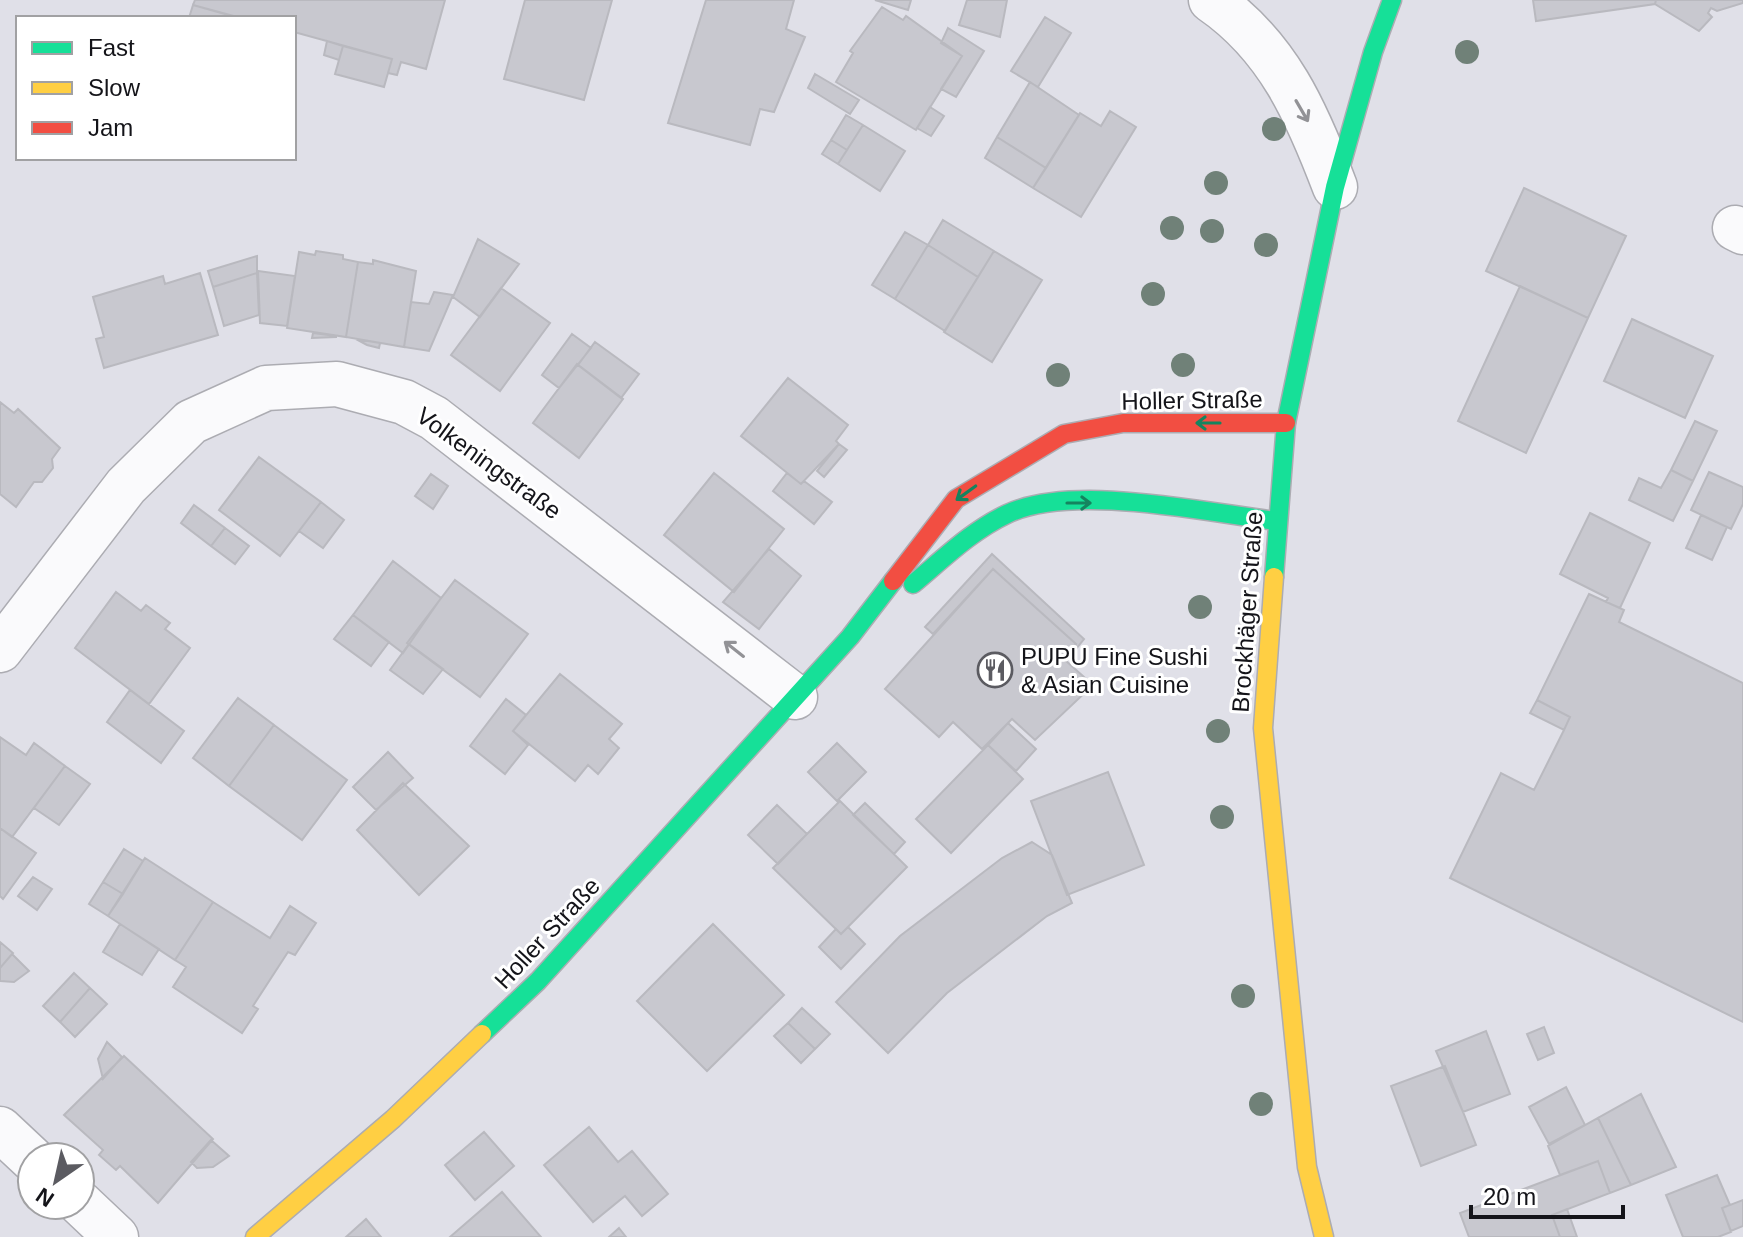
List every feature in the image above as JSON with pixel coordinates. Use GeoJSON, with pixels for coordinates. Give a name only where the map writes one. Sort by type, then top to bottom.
{"type":"FeatureCollection","features":[{"type":"Feature","properties":{"kind":"street"},"geometry":{"type":"LineString","coordinates":[[1211,0],[1263,43],[1312,127],[1335,187]]}},
{"type":"Feature","properties":{"kind":"street","name":"Brockhäger Straße"},"geometry":{"type":"LineString","coordinates":[[1324,1237],[1307,1167],[1263,728],[1276,521],[1286,423],[1335,187],[1373,52],[1392,0]]}},
{"type":"Feature","properties":{"kind":"street","name":"Volkeningstraße"},"geometry":{"type":"LineString","coordinates":[[0,650],[126,486],[191,422],[266,388],[337,384],[404,402],[434,418],[795,697]]}},
{"type":"Feature","properties":{"kind":"street","name":"Holler Straße"},"geometry":{"type":"LineString","coordinates":[[255,1237],[393,1119],[538,981],[850,637],[956,499],[1064,434],[1123,423],[1286,423]]}},
{"type":"Feature","properties":{"kind":"street","name":"Holler Straße"},"geometry":{"type":"LineString","coordinates":[[850,637],[976,532],[1025,507],[1077,501],[1276,521]]}},
{"type":"Feature","properties":{"kind":"street"},"geometry":{"type":"LineString","coordinates":[[0,1129],[16,1144]]}},
{"type":"Feature","properties":{"kind":"street"},"geometry":{"type":"LineString","coordinates":[[96,1218],[116,1237]]}},
{"type":"Feature","properties":{"kind":"building"},"geometry":{"type":"Polygon","coordinates":[[[195,0],[445,0],[426,69],[401,62],[397,75],[388,73],[392,59],[296,33],[296,16],[234,16],[193,5],[195,0]]]}},
{"type":"Feature","properties":{"kind":"building"},"geometry":{"type":"Polygon","coordinates":[[[525,0],[612,0],[584,100],[504,79],[525,0]]]}},
{"type":"Feature","properties":{"kind":"building"},"geometry":{"type":"Polygon","coordinates":[[[706,0],[794,0],[786,29],[805,37],[774,112],[760,109],[750,145],[668,123],[706,0]]]}},
{"type":"Feature","properties":{"kind":"building"},"geometry":{"type":"Polygon","coordinates":[[[875,0],[911,0],[908,10],[875,0]]]}},
{"type":"Feature","properties":{"kind":"building"},"geometry":{"type":"Polygon","coordinates":[[[967,0],[1007,0],[1000,37],[959,25],[967,0]]]}},
{"type":"Feature","properties":{"kind":"building"},"geometry":{"type":"Polygon","coordinates":[[[1533,0],[1656,0],[1655,4],[1536,21],[1533,0]]]}},
{"type":"Feature","properties":{"kind":"building"},"geometry":{"type":"Polygon","coordinates":[[[1656,0],[1743,0],[1743,3],[1717,11],[1711,8],[1708,13],[1712,17],[1699,31],[1655,4],[1656,0]]]}},
{"type":"Feature","properties":{"kind":"building"},"geometry":{"type":"Polygon","coordinates":[[[193,5],[232,16],[190,16],[193,5]]]}},
{"type":"Feature","properties":{"kind":"building"},"geometry":{"type":"Polygon","coordinates":[[[882,7],[903,20],[906,16],[962,56],[916,130],[836,82],[853,53],[850,51],[882,7]]]}},
{"type":"Feature","properties":{"kind":"building"},"geometry":{"type":"Polygon","coordinates":[[[1045,17],[1071,33],[1038,87],[1011,71],[1045,17]]]}},
{"type":"Feature","properties":{"kind":"building"},"geometry":{"type":"Polygon","coordinates":[[[948,28],[984,51],[956,97],[941,89],[962,56],[941,43],[948,28]]]}},
{"type":"Feature","properties":{"kind":"building"},"geometry":{"type":"Polygon","coordinates":[[[327,41],[343,46],[339,60],[324,55],[327,41]]]}},
{"type":"Feature","properties":{"kind":"building"},"geometry":{"type":"Polygon","coordinates":[[[343,46],[392,59],[384,87],[335,74],[343,46]]]}},
{"type":"Feature","properties":{"kind":"building"},"geometry":{"type":"Polygon","coordinates":[[[815,74],[859,100],[850,114],[808,88],[815,74]]]}},
{"type":"Feature","properties":{"kind":"building"},"geometry":{"type":"Polygon","coordinates":[[[1030,82],[1079,115],[1046,168],[997,137],[1030,82]]]}},
{"type":"Feature","properties":{"kind":"building"},"geometry":{"type":"Polygon","coordinates":[[[930,107],[944,116],[931,136],[917,128],[930,107]]]}},
{"type":"Feature","properties":{"kind":"building"},"geometry":{"type":"Polygon","coordinates":[[[1110,111],[1136,127],[1081,217],[1033,188],[1080,113],[1101,126],[1110,111]]]}},
{"type":"Feature","properties":{"kind":"building"},"geometry":{"type":"Polygon","coordinates":[[[846,115],[863,125],[847,150],[831,140],[846,115]]]}},
{"type":"Feature","properties":{"kind":"building"},"geometry":{"type":"Polygon","coordinates":[[[863,125],[905,151],[880,191],[838,164],[863,125]]]}},
{"type":"Feature","properties":{"kind":"building"},"geometry":{"type":"Polygon","coordinates":[[[997,137],[1046,168],[1033,188],[985,158],[997,137]]]}},
{"type":"Feature","properties":{"kind":"building"},"geometry":{"type":"Polygon","coordinates":[[[831,140],[847,150],[838,164],[822,154],[831,140]]]}},
{"type":"Feature","properties":{"kind":"building"},"geometry":{"type":"Polygon","coordinates":[[[1524,188],[1626,236],[1588,318],[1486,271],[1524,188]]]}},
{"type":"Feature","properties":{"kind":"building"},"geometry":{"type":"Polygon","coordinates":[[[943,220],[994,251],[978,277],[928,245],[943,220]]]}},
{"type":"Feature","properties":{"kind":"building"},"geometry":{"type":"Polygon","coordinates":[[[905,232],[928,245],[895,299],[872,285],[905,232]]]}},
{"type":"Feature","properties":{"kind":"building"},"geometry":{"type":"Polygon","coordinates":[[[478,239],[519,264],[480,317],[453,297],[478,239]]]}},
{"type":"Feature","properties":{"kind":"building"},"geometry":{"type":"Polygon","coordinates":[[[928,245],[978,277],[945,331],[895,299],[928,245]]]}},
{"type":"Feature","properties":{"kind":"building"},"geometry":{"type":"Polygon","coordinates":[[[316,251],[343,255],[343,259],[358,262],[346,337],[287,328],[299,252],[315,255],[316,251]]]}},
{"type":"Feature","properties":{"kind":"building"},"geometry":{"type":"Polygon","coordinates":[[[994,251],[1042,280],[992,362],[944,332],[994,251]]]}},
{"type":"Feature","properties":{"kind":"building"},"geometry":{"type":"Polygon","coordinates":[[[257,256],[257,273],[213,287],[208,271],[257,256]]]}},
{"type":"Feature","properties":{"kind":"building"},"geometry":{"type":"Polygon","coordinates":[[[373,260],[416,271],[404,347],[346,337],[358,262],[373,264],[373,260]]]}},
{"type":"Feature","properties":{"kind":"building"},"geometry":{"type":"Polygon","coordinates":[[[258,271],[295,276],[287,326],[260,323],[258,271]]]}},
{"type":"Feature","properties":{"kind":"building"},"geometry":{"type":"Polygon","coordinates":[[[200,273],[218,335],[104,368],[96,339],[104,337],[93,297],[163,276],[165,284],[200,273]]]}},
{"type":"Feature","properties":{"kind":"building"},"geometry":{"type":"Polygon","coordinates":[[[257,273],[259,315],[224,326],[213,287],[257,273]]]}},
{"type":"Feature","properties":{"kind":"building"},"geometry":{"type":"Polygon","coordinates":[[[1520,286],[1588,318],[1526,453],[1458,421],[1520,286]]]}},
{"type":"Feature","properties":{"kind":"building"},"geometry":{"type":"Polygon","coordinates":[[[501,288],[550,323],[500,391],[451,355],[501,288]]]}},
{"type":"Feature","properties":{"kind":"building"},"geometry":{"type":"Polygon","coordinates":[[[434,292],[453,295],[429,351],[404,347],[411,302],[429,304],[434,292]]]}},
{"type":"Feature","properties":{"kind":"building"},"geometry":{"type":"Polygon","coordinates":[[[1632,319],[1713,356],[1685,418],[1604,381],[1632,319]]]}},
{"type":"Feature","properties":{"kind":"building"},"geometry":{"type":"Polygon","coordinates":[[[313,333],[336,336],[336,337],[312,338],[313,333]]]}},
{"type":"Feature","properties":{"kind":"building"},"geometry":{"type":"Polygon","coordinates":[[[572,334],[591,348],[559,388],[542,375],[572,334]]]}},
{"type":"Feature","properties":{"kind":"building"},"geometry":{"type":"Polygon","coordinates":[[[356,339],[380,343],[379,348],[367,345],[356,339]]]}},
{"type":"Feature","properties":{"kind":"building"},"geometry":{"type":"Polygon","coordinates":[[[595,342],[639,374],[621,398],[578,365],[595,342]]]}},
{"type":"Feature","properties":{"kind":"building"},"geometry":{"type":"Polygon","coordinates":[[[577,364],[623,399],[579,458],[533,423],[577,364]]]}},
{"type":"Feature","properties":{"kind":"building"},"geometry":{"type":"Polygon","coordinates":[[[788,378],[848,425],[836,441],[839,444],[801,484],[741,436],[788,378]]]}},
{"type":"Feature","properties":{"kind":"building"},"geometry":{"type":"Polygon","coordinates":[[[0,402],[14,413],[18,409],[60,448],[52,459],[53,468],[42,482],[34,482],[16,507],[0,494],[0,402]]]}},
{"type":"Feature","properties":{"kind":"building"},"geometry":{"type":"Polygon","coordinates":[[[1695,421],[1717,431],[1693,481],[1671,470],[1695,421]]]}},
{"type":"Feature","properties":{"kind":"building"},"geometry":{"type":"Polygon","coordinates":[[[839,444],[847,450],[824,477],[817,471],[839,444]]]}},
{"type":"Feature","properties":{"kind":"building"},"geometry":{"type":"Polygon","coordinates":[[[259,457],[321,502],[280,556],[219,510],[259,457]]]}},
{"type":"Feature","properties":{"kind":"building"},"geometry":{"type":"Polygon","coordinates":[[[1671,470],[1693,481],[1673,521],[1629,500],[1639,478],[1661,488],[1671,470]]]}},
{"type":"Feature","properties":{"kind":"building"},"geometry":{"type":"Polygon","coordinates":[[[1709,472],[1743,487],[1743,504],[1731,529],[1691,510],[1709,472]]]}},
{"type":"Feature","properties":{"kind":"building"},"geometry":{"type":"Polygon","coordinates":[[[714,473],[784,529],[734,592],[664,535],[714,473]]]}},
{"type":"Feature","properties":{"kind":"building"},"geometry":{"type":"Polygon","coordinates":[[[787,473],[801,484],[804,481],[832,502],[814,524],[773,491],[787,473]]]}},
{"type":"Feature","properties":{"kind":"building"},"geometry":{"type":"Polygon","coordinates":[[[431,474],[448,486],[433,509],[415,496],[431,474]]]}},
{"type":"Feature","properties":{"kind":"building"},"geometry":{"type":"Polygon","coordinates":[[[321,502],[344,520],[323,548],[299,531],[321,502]]]}},
{"type":"Feature","properties":{"kind":"building"},"geometry":{"type":"Polygon","coordinates":[[[194,505],[225,528],[211,546],[181,523],[194,505]]]}},
{"type":"Feature","properties":{"kind":"building"},"geometry":{"type":"Polygon","coordinates":[[[1590,513],[1650,543],[1620,608],[1606,602],[1608,598],[1560,574],[1590,513]]]}},
{"type":"Feature","properties":{"kind":"building"},"geometry":{"type":"Polygon","coordinates":[[[1701,515],[1727,527],[1712,560],[1686,548],[1701,515]]]}},
{"type":"Feature","properties":{"kind":"building"},"geometry":{"type":"Polygon","coordinates":[[[225,528],[249,546],[235,564],[211,546],[225,528]]]}},
{"type":"Feature","properties":{"kind":"building"},"geometry":{"type":"Polygon","coordinates":[[[769,549],[801,576],[759,629],[723,602],[769,549]]]}},
{"type":"Feature","properties":{"kind":"building"},"geometry":{"type":"Polygon","coordinates":[[[992,554],[1084,639],[1076,649],[1076,644],[993,569],[933,634],[925,627],[992,554]]]}},
{"type":"Feature","properties":{"kind":"building"},"geometry":{"type":"Polygon","coordinates":[[[393,561],[441,598],[403,653],[353,615],[393,561]]]}},
{"type":"Feature","properties":{"kind":"building"},"geometry":{"type":"Polygon","coordinates":[[[993,569],[1076,644],[1065,660],[1093,685],[1035,740],[1012,719],[982,749],[953,722],[939,737],[885,689],[993,569]]]}},
{"type":"Feature","properties":{"kind":"building"},"geometry":{"type":"Polygon","coordinates":[[[455,580],[528,634],[480,697],[407,643],[455,580]]]}},
{"type":"Feature","properties":{"kind":"building"},"geometry":{"type":"Polygon","coordinates":[[[116,592],[141,611],[146,605],[170,623],[165,629],[190,648],[149,704],[75,648],[116,592]]]}},
{"type":"Feature","properties":{"kind":"building"},"geometry":{"type":"Polygon","coordinates":[[[1589,594],[1624,610],[1619,622],[1743,683],[1743,1022],[1450,878],[1501,773],[1534,790],[1564,730],[1570,717],[1537,700],[1589,594]]]}},
{"type":"Feature","properties":{"kind":"building"},"geometry":{"type":"Polygon","coordinates":[[[353,615],[389,642],[371,666],[334,639],[353,615]]]}},
{"type":"Feature","properties":{"kind":"building"},"geometry":{"type":"Polygon","coordinates":[[[409,644],[443,669],[423,694],[390,670],[409,644]]]}},
{"type":"Feature","properties":{"kind":"building"},"geometry":{"type":"Polygon","coordinates":[[[560,674],[622,724],[609,739],[619,748],[598,774],[588,765],[575,781],[513,731],[560,674]]]}},
{"type":"Feature","properties":{"kind":"building"},"geometry":{"type":"Polygon","coordinates":[[[130,690],[184,731],[161,763],[107,722],[130,690]]]}},
{"type":"Feature","properties":{"kind":"building"},"geometry":{"type":"Polygon","coordinates":[[[238,698],[274,725],[229,786],[193,758],[238,698]]]}},
{"type":"Feature","properties":{"kind":"building"},"geometry":{"type":"Polygon","coordinates":[[[506,699],[526,715],[513,731],[528,745],[505,774],[470,746],[506,699]]]}},
{"type":"Feature","properties":{"kind":"building"},"geometry":{"type":"Polygon","coordinates":[[[1537,700],[1570,717],[1564,730],[1530,713],[1537,700]]]}},
{"type":"Feature","properties":{"kind":"building"},"geometry":{"type":"Polygon","coordinates":[[[1008,723],[1036,749],[1016,771],[988,745],[1008,723]]]}},
{"type":"Feature","properties":{"kind":"building"},"geometry":{"type":"Polygon","coordinates":[[[274,725],[347,780],[302,840],[229,786],[274,725]]]}},
{"type":"Feature","properties":{"kind":"building"},"geometry":{"type":"Polygon","coordinates":[[[0,737],[26,755],[34,743],[65,766],[12,837],[0,828],[0,737]]]}},
{"type":"Feature","properties":{"kind":"building"},"geometry":{"type":"Polygon","coordinates":[[[837,743],[866,772],[837,801],[808,772],[837,743]]]}},
{"type":"Feature","properties":{"kind":"building"},"geometry":{"type":"Polygon","coordinates":[[[988,745],[1023,779],[951,853],[916,819],[988,745]]]}},
{"type":"Feature","properties":{"kind":"building"},"geometry":{"type":"Polygon","coordinates":[[[388,752],[413,778],[376,810],[353,787],[388,752]]]}},
{"type":"Feature","properties":{"kind":"building"},"geometry":{"type":"Polygon","coordinates":[[[65,766],[90,784],[59,825],[34,808],[65,766]]]}},
{"type":"Feature","properties":{"kind":"building"},"geometry":{"type":"Polygon","coordinates":[[[1108,772],[1144,865],[1067,895],[1031,801],[1108,772]]]}},
{"type":"Feature","properties":{"kind":"building"},"geometry":{"type":"Polygon","coordinates":[[[403,783],[469,846],[419,895],[357,830],[403,783]]]}},
{"type":"Feature","properties":{"kind":"building"},"geometry":{"type":"Polygon","coordinates":[[[840,801],[907,867],[841,934],[773,868],[840,801]]]}},
{"type":"Feature","properties":{"kind":"building"},"geometry":{"type":"Polygon","coordinates":[[[865,803],[905,842],[894,854],[853,815],[865,803]]]}},
{"type":"Feature","properties":{"kind":"building"},"geometry":{"type":"Polygon","coordinates":[[[777,805],[807,834],[778,864],[748,835],[777,805]]]}},
{"type":"Feature","properties":{"kind":"building"},"geometry":{"type":"Polygon","coordinates":[[[0,828],[36,853],[3,899],[0,896],[0,828]]]}},
{"type":"Feature","properties":{"kind":"building"},"geometry":{"type":"Polygon","coordinates":[[[1032,842],[1052,855],[1072,903],[1047,916],[947,993],[888,1053],[836,1002],[900,936],[1002,858],[1032,842]]]}},
{"type":"Feature","properties":{"kind":"building"},"geometry":{"type":"Polygon","coordinates":[[[124,849],[143,861],[123,894],[103,882],[124,849]]]}},
{"type":"Feature","properties":{"kind":"building"},"geometry":{"type":"Polygon","coordinates":[[[145,858],[213,902],[175,960],[108,916],[145,858]]]}},
{"type":"Feature","properties":{"kind":"building"},"geometry":{"type":"Polygon","coordinates":[[[33,877],[52,889],[37,910],[18,896],[33,877]]]}},
{"type":"Feature","properties":{"kind":"building"},"geometry":{"type":"Polygon","coordinates":[[[103,882],[123,894],[108,916],[89,904],[103,882]]]}},
{"type":"Feature","properties":{"kind":"building"},"geometry":{"type":"Polygon","coordinates":[[[213,902],[270,938],[290,906],[316,923],[295,955],[288,952],[253,1006],[258,1009],[242,1033],[173,987],[186,967],[175,960],[213,902]]]}},
{"type":"Feature","properties":{"kind":"building"},"geometry":{"type":"Polygon","coordinates":[[[120,924],[159,949],[142,975],[103,952],[120,924]]]}},
{"type":"Feature","properties":{"kind":"building"},"geometry":{"type":"Polygon","coordinates":[[[713,924],[784,995],[707,1071],[637,1001],[713,924]]]}},
{"type":"Feature","properties":{"kind":"building"},"geometry":{"type":"Polygon","coordinates":[[[848,927],[865,944],[841,969],[819,947],[836,929],[841,934],[848,927]]]}},
{"type":"Feature","properties":{"kind":"building"},"geometry":{"type":"Polygon","coordinates":[[[0,942],[13,953],[0,968],[0,942]]]}},
{"type":"Feature","properties":{"kind":"building"},"geometry":{"type":"Polygon","coordinates":[[[12,954],[29,971],[14,982],[0,981],[0,968],[12,954]]]}},
{"type":"Feature","properties":{"kind":"building"},"geometry":{"type":"Polygon","coordinates":[[[74,973],[90,988],[60,1022],[43,1006],[74,973]]]}},
{"type":"Feature","properties":{"kind":"building"},"geometry":{"type":"Polygon","coordinates":[[[90,988],[107,1004],[75,1037],[60,1022],[90,988]]]}},
{"type":"Feature","properties":{"kind":"building"},"geometry":{"type":"Polygon","coordinates":[[[802,1008],[830,1034],[815,1049],[788,1023],[802,1008]]]}},
{"type":"Feature","properties":{"kind":"building"},"geometry":{"type":"Polygon","coordinates":[[[788,1023],[815,1049],[801,1063],[774,1036],[788,1023]]]}},
{"type":"Feature","properties":{"kind":"building"},"geometry":{"type":"Polygon","coordinates":[[[1544,1027],[1554,1053],[1538,1060],[1527,1034],[1544,1027]]]}},
{"type":"Feature","properties":{"kind":"building"},"geometry":{"type":"Polygon","coordinates":[[[1486,1031],[1510,1094],[1463,1112],[1436,1051],[1486,1031]]]}},
{"type":"Feature","properties":{"kind":"building"},"geometry":{"type":"Polygon","coordinates":[[[107,1042],[122,1057],[103,1079],[98,1059],[107,1042]]]}},
{"type":"Feature","properties":{"kind":"building"},"geometry":{"type":"Polygon","coordinates":[[[124,1056],[213,1139],[158,1203],[120,1166],[116,1170],[99,1155],[103,1150],[96,1141],[64,1115],[124,1056]]]}},
{"type":"Feature","properties":{"kind":"building"},"geometry":{"type":"Polygon","coordinates":[[[1445,1066],[1476,1145],[1421,1166],[1391,1086],[1445,1066]]]}},
{"type":"Feature","properties":{"kind":"building"},"geometry":{"type":"Polygon","coordinates":[[[1566,1087],[1585,1125],[1549,1144],[1529,1107],[1566,1087]]]}},
{"type":"Feature","properties":{"kind":"building"},"geometry":{"type":"Polygon","coordinates":[[[1641,1094],[1676,1167],[1631,1185],[1598,1118],[1641,1094]]]}},
{"type":"Feature","properties":{"kind":"building"},"geometry":{"type":"Polygon","coordinates":[[[1598,1118],[1631,1185],[1610,1193],[1598,1161],[1560,1175],[1548,1146],[1598,1118]]]}},
{"type":"Feature","properties":{"kind":"building"},"geometry":{"type":"Polygon","coordinates":[[[589,1127],[618,1162],[632,1151],[668,1194],[642,1216],[625,1196],[593,1222],[544,1165],[589,1127]]]}},
{"type":"Feature","properties":{"kind":"building"},"geometry":{"type":"Polygon","coordinates":[[[484,1132],[514,1166],[475,1200],[445,1165],[484,1132]]]}},
{"type":"Feature","properties":{"kind":"building"},"geometry":{"type":"Polygon","coordinates":[[[211,1140],[229,1156],[213,1167],[197,1168],[191,1162],[211,1140]]]}},
{"type":"Feature","properties":{"kind":"building"},"geometry":{"type":"Polygon","coordinates":[[[1598,1161],[1610,1193],[1552,1215],[1560,1237],[1469,1237],[1460,1213],[1598,1161]]]}},
{"type":"Feature","properties":{"kind":"building"},"geometry":{"type":"Polygon","coordinates":[[[1717,1175],[1730,1205],[1722,1208],[1731,1232],[1718,1237],[1683,1237],[1666,1195],[1717,1175]]]}},
{"type":"Feature","properties":{"kind":"building"},"geometry":{"type":"Polygon","coordinates":[[[502,1192],[541,1237],[450,1237],[502,1192]]]}},
{"type":"Feature","properties":{"kind":"building"},"geometry":{"type":"Polygon","coordinates":[[[1743,1200],[1743,1226],[1731,1231],[1722,1208],[1743,1200]]]}},
{"type":"Feature","properties":{"kind":"building"},"geometry":{"type":"Polygon","coordinates":[[[1567,1209],[1577,1237],[1560,1237],[1552,1215],[1567,1209]]]}},
{"type":"Feature","properties":{"kind":"building"},"geometry":{"type":"Polygon","coordinates":[[[366,1219],[381,1237],[346,1237],[366,1219]]]}},
{"type":"Feature","properties":{"kind":"building"},"geometry":{"type":"Polygon","coordinates":[[[619,1228],[626,1237],[609,1237],[619,1228]]]}},
{"type":"Feature","properties":{"kind":"traffic: fast"},"geometry":{"type":"LineString","coordinates":[[1274,577],[1286,423],[1335,187],[1373,52],[1392,0]]}},
{"type":"Feature","properties":{"kind":"traffic: fast"},"geometry":{"type":"LineString","coordinates":[[913,584],[981,529],[1007,514],[1034,505],[1066,501],[1139,502],[1276,521]]}},
{"type":"Feature","properties":{"kind":"traffic: fast"},"geometry":{"type":"LineString","coordinates":[[482,1034],[538,981],[850,637],[893,581]]}},
{"type":"Feature","properties":{"kind":"traffic: slow"},"geometry":{"type":"LineString","coordinates":[[1274,577],[1263,728],[1307,1167],[1324,1237]]}},
{"type":"Feature","properties":{"kind":"traffic: slow"},"geometry":{"type":"LineString","coordinates":[[255,1237],[393,1119],[482,1034]]}},
{"type":"Feature","properties":{"kind":"traffic: jam"},"geometry":{"type":"LineString","coordinates":[[893,581],[956,499],[1064,434],[1123,423],[1286,423]]}},
{"type":"Feature","properties":{"kind":"place","name":"PUPU Fine Sushi & Asian Cuisine"},"geometry":{"type":"Point","coordinates":[995,670]}}]}
